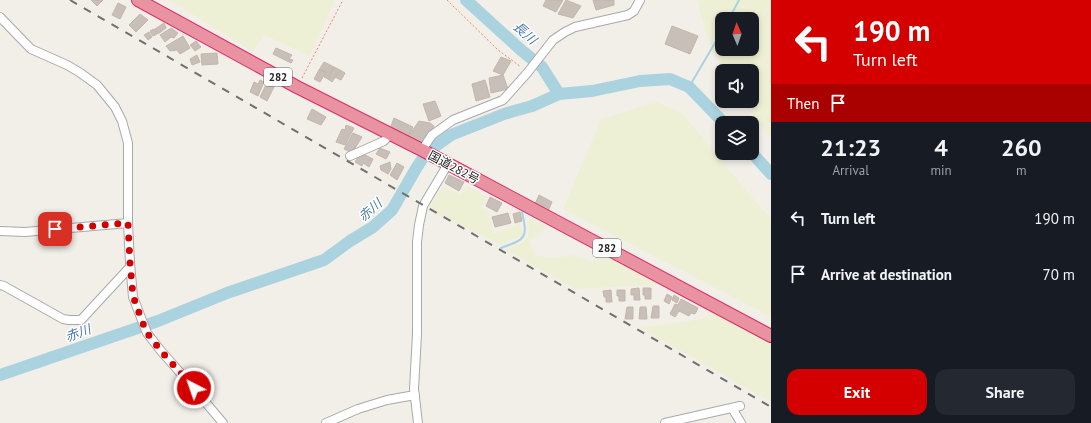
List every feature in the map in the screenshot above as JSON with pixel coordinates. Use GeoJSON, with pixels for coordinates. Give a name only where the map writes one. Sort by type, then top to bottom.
{"type":"FeatureCollection","features":[{"type":"Feature","properties":{"kind":"highway","name":"国道282号"},"geometry":{"type":"LineString","coordinates":[[145,2],[297,87],[422,150],[771,336]]}},
{"type":"Feature","properties":{"kind":"street"},"geometry":{"type":"LineString","coordinates":[[422,150],[432,135],[453,120],[503,100],[528,72],[553,40],[574,27],[628,15],[634,11],[640,0]]}},
{"type":"Feature","properties":{"kind":"street"},"geometry":{"type":"LineString","coordinates":[[0,17],[31,49],[67,65],[97,85],[115,107],[122,121],[128,143],[128,223],[133,296],[147,333],[223,423]]}},
{"type":"Feature","properties":{"kind":"street"},"geometry":{"type":"LineString","coordinates":[[350,156],[384,141],[390,134]]}},
{"type":"Feature","properties":{"kind":"street"},"geometry":{"type":"LineString","coordinates":[[418,423],[414,389],[417,334],[418,225],[423,206],[445,163]]}},
{"type":"Feature","properties":{"kind":"street"},"geometry":{"type":"LineString","coordinates":[[0,231],[25,232],[128,223]]}},
{"type":"Feature","properties":{"kind":"street"},"geometry":{"type":"LineString","coordinates":[[0,285],[63,319],[81,320],[130,267]]}},
{"type":"Feature","properties":{"kind":"street"},"geometry":{"type":"LineString","coordinates":[[326,423],[365,407],[387,400],[415,395]]}},
{"type":"Feature","properties":{"kind":"street"},"geometry":{"type":"LineString","coordinates":[[665,423],[736,407],[741,423]]}},
{"type":"Feature","properties":{"kind":"path"},"geometry":{"type":"LineString","coordinates":[[297,87],[310,65],[343,0]]}},
{"type":"Feature","properties":{"kind":"path"},"geometry":{"type":"LineString","coordinates":[[447,0],[498,50],[528,72]]}},
{"type":"Feature","properties":{"kind":"green space"},"geometry":{"type":"Polygon","coordinates":[[[169,0],[335,0],[310,56],[264,35],[253,52],[169,0]]]}},
{"type":"Feature","properties":{"kind":"green space"},"geometry":{"type":"Polygon","coordinates":[[[697,0],[771,0],[771,139],[759,123],[759,116],[754,116],[748,108],[759,108],[759,64],[720,64],[716,56],[759,56],[759,12],[715,12],[715,53],[707,37],[697,0]]]}},
{"type":"Feature","properties":{"kind":"green space"},"geometry":{"type":"Polygon","coordinates":[[[657,102],[683,114],[715,153],[715,160],[721,160],[761,208],[771,217],[771,317],[563,209],[601,119],[657,102]]]}},
{"type":"Feature","properties":{"kind":"green space"},"geometry":{"type":"Polygon","coordinates":[[[466,185],[487,197],[481,207],[489,213],[493,234],[520,223],[522,236],[500,244],[428,210],[443,186],[460,195],[466,185]]]}},
{"type":"Feature","properties":{"kind":"green space"},"geometry":{"type":"Polygon","coordinates":[[[529,218],[548,226],[529,242],[537,256],[551,258],[574,255],[592,262],[600,253],[657,283],[653,285],[575,289],[506,250],[525,241],[528,237],[529,218]]]}},
{"type":"Feature","properties":{"kind":"green space"},"geometry":{"type":"Polygon","coordinates":[[[715,312],[771,343],[771,402],[640,328],[701,319],[715,312]]]}},
{"type":"Feature","properties":{"kind":"building"},"geometry":{"type":"Polygon","coordinates":[[[91,0],[103,0],[97,6],[91,0]]]}},
{"type":"Feature","properties":{"kind":"building"},"geometry":{"type":"Polygon","coordinates":[[[546,0],[563,0],[556,12],[543,6],[546,0]]]}},
{"type":"Feature","properties":{"kind":"building"},"geometry":{"type":"Polygon","coordinates":[[[566,0],[581,6],[573,18],[558,14],[566,0]]]}},
{"type":"Feature","properties":{"kind":"building"},"geometry":{"type":"Polygon","coordinates":[[[593,0],[614,0],[614,5],[596,10],[593,0]]]}},
{"type":"Feature","properties":{"kind":"building"},"geometry":{"type":"Polygon","coordinates":[[[118,3],[126,7],[120,19],[112,15],[118,3]]]}},
{"type":"Feature","properties":{"kind":"building"},"geometry":{"type":"Polygon","coordinates":[[[140,14],[148,20],[136,32],[129,25],[140,14]]]}},
{"type":"Feature","properties":{"kind":"building"},"geometry":{"type":"Polygon","coordinates":[[[164,23],[166,28],[158,34],[155,29],[164,23]]]}},
{"type":"Feature","properties":{"kind":"building"},"geometry":{"type":"Polygon","coordinates":[[[672,26],[698,36],[690,54],[665,44],[672,26]]]}},
{"type":"Feature","properties":{"kind":"building"},"geometry":{"type":"Polygon","coordinates":[[[171,28],[178,33],[174,38],[171,37],[165,42],[160,35],[171,28]]]}},
{"type":"Feature","properties":{"kind":"building"},"geometry":{"type":"Polygon","coordinates":[[[154,29],[157,34],[153,36],[150,31],[154,29]]]}},
{"type":"Feature","properties":{"kind":"building"},"geometry":{"type":"Polygon","coordinates":[[[149,32],[152,37],[148,40],[144,35],[149,32]]]}},
{"type":"Feature","properties":{"kind":"building"},"geometry":{"type":"Polygon","coordinates":[[[183,36],[190,48],[180,54],[177,50],[170,51],[166,46],[183,36]]]}},
{"type":"Feature","properties":{"kind":"building"},"geometry":{"type":"Polygon","coordinates":[[[196,41],[201,47],[195,51],[190,45],[196,41]]]}},
{"type":"Feature","properties":{"kind":"building"},"geometry":{"type":"Polygon","coordinates":[[[276,48],[292,55],[289,59],[293,60],[291,63],[273,54],[276,48]]]}},
{"type":"Feature","properties":{"kind":"building"},"geometry":{"type":"Polygon","coordinates":[[[217,53],[218,64],[202,65],[201,54],[217,53]]]}},
{"type":"Feature","properties":{"kind":"building"},"geometry":{"type":"Polygon","coordinates":[[[197,55],[200,62],[192,65],[190,59],[197,55]]]}},
{"type":"Feature","properties":{"kind":"building"},"geometry":{"type":"Polygon","coordinates":[[[501,57],[511,61],[503,75],[493,71],[501,57]]]}},
{"type":"Feature","properties":{"kind":"building"},"geometry":{"type":"Polygon","coordinates":[[[324,62],[334,67],[328,79],[324,77],[326,72],[319,70],[324,62]]]}},
{"type":"Feature","properties":{"kind":"building"},"geometry":{"type":"Polygon","coordinates":[[[334,67],[340,70],[332,82],[328,79],[334,67]]]}},
{"type":"Feature","properties":{"kind":"building"},"geometry":{"type":"Polygon","coordinates":[[[319,70],[326,72],[320,82],[314,79],[319,70]]]}},
{"type":"Feature","properties":{"kind":"building"},"geometry":{"type":"Polygon","coordinates":[[[340,70],[345,73],[341,80],[335,77],[340,70]]]}},
{"type":"Feature","properties":{"kind":"building"},"geometry":{"type":"Polygon","coordinates":[[[503,75],[508,89],[491,93],[489,78],[503,75]]]}},
{"type":"Feature","properties":{"kind":"building"},"geometry":{"type":"Polygon","coordinates":[[[260,80],[264,82],[258,96],[250,92],[254,82],[258,84],[260,80]]]}},
{"type":"Feature","properties":{"kind":"building"},"geometry":{"type":"Polygon","coordinates":[[[485,80],[490,97],[476,101],[472,84],[485,80]]]}},
{"type":"Feature","properties":{"kind":"building"},"geometry":{"type":"Polygon","coordinates":[[[267,83],[274,87],[267,101],[260,97],[267,83]]]}},
{"type":"Feature","properties":{"kind":"building"},"geometry":{"type":"Polygon","coordinates":[[[435,101],[441,116],[429,121],[423,104],[435,101]]]}},
{"type":"Feature","properties":{"kind":"building"},"geometry":{"type":"Polygon","coordinates":[[[312,109],[326,117],[321,125],[307,119],[312,109]]]}},
{"type":"Feature","properties":{"kind":"building"},"geometry":{"type":"Polygon","coordinates":[[[394,118],[413,127],[408,137],[391,126],[394,118]]]}},
{"type":"Feature","properties":{"kind":"building"},"geometry":{"type":"Polygon","coordinates":[[[419,121],[430,123],[434,126],[423,143],[408,137],[419,121]]]}},
{"type":"Feature","properties":{"kind":"building"},"geometry":{"type":"Polygon","coordinates":[[[346,125],[354,128],[345,145],[336,142],[342,129],[345,130],[346,125]]]}},
{"type":"Feature","properties":{"kind":"building"},"geometry":{"type":"Polygon","coordinates":[[[353,133],[362,137],[352,153],[344,149],[353,133]]]}},
{"type":"Feature","properties":{"kind":"building"},"geometry":{"type":"Polygon","coordinates":[[[380,148],[390,152],[386,159],[376,154],[380,148]]]}},
{"type":"Feature","properties":{"kind":"building"},"geometry":{"type":"Polygon","coordinates":[[[361,153],[373,159],[369,167],[363,163],[362,166],[355,162],[361,153]]]}},
{"type":"Feature","properties":{"kind":"building"},"geometry":{"type":"Polygon","coordinates":[[[390,162],[391,169],[388,174],[381,170],[380,166],[390,162]]]}},
{"type":"Feature","properties":{"kind":"building"},"geometry":{"type":"Polygon","coordinates":[[[397,163],[404,167],[397,180],[390,175],[397,163]]]}},
{"type":"Feature","properties":{"kind":"building"},"geometry":{"type":"Polygon","coordinates":[[[449,175],[464,182],[459,191],[445,183],[449,175]]]}},
{"type":"Feature","properties":{"kind":"building"},"geometry":{"type":"Polygon","coordinates":[[[539,195],[552,202],[548,211],[535,204],[539,195]]]}},
{"type":"Feature","properties":{"kind":"building"},"geometry":{"type":"Polygon","coordinates":[[[490,197],[502,203],[497,212],[486,206],[490,197]]]}},
{"type":"Feature","properties":{"kind":"building"},"geometry":{"type":"Polygon","coordinates":[[[520,212],[522,221],[515,223],[513,214],[520,212]]]}},
{"type":"Feature","properties":{"kind":"building"},"geometry":{"type":"Polygon","coordinates":[[[508,213],[511,223],[495,227],[492,217],[508,213]]]}},
{"type":"Feature","properties":{"kind":"building"},"geometry":{"type":"Polygon","coordinates":[[[639,288],[640,300],[634,300],[634,295],[631,295],[631,289],[639,288]]]}},
{"type":"Feature","properties":{"kind":"building"},"geometry":{"type":"Polygon","coordinates":[[[643,288],[651,288],[651,299],[645,299],[645,295],[643,295],[643,288]]]}},
{"type":"Feature","properties":{"kind":"building"},"geometry":{"type":"Polygon","coordinates":[[[611,290],[612,302],[606,302],[606,297],[604,297],[603,291],[611,290]]]}},
{"type":"Feature","properties":{"kind":"building"},"geometry":{"type":"Polygon","coordinates":[[[617,290],[625,290],[625,301],[619,301],[617,290]]]}},
{"type":"Feature","properties":{"kind":"building"},"geometry":{"type":"Polygon","coordinates":[[[667,294],[672,297],[669,304],[664,301],[667,294]]]}},
{"type":"Feature","properties":{"kind":"building"},"geometry":{"type":"Polygon","coordinates":[[[674,295],[679,298],[677,303],[672,300],[674,295]]]}},
{"type":"Feature","properties":{"kind":"building"},"geometry":{"type":"Polygon","coordinates":[[[681,299],[698,308],[695,314],[691,313],[689,316],[679,311],[675,317],[670,314],[675,304],[678,305],[681,299]]]}},
{"type":"Feature","properties":{"kind":"building"},"geometry":{"type":"Polygon","coordinates":[[[653,306],[659,306],[659,318],[651,318],[653,306]]]}},
{"type":"Feature","properties":{"kind":"building"},"geometry":{"type":"Polygon","coordinates":[[[627,307],[633,307],[633,319],[625,319],[627,307]]]}},
{"type":"Feature","properties":{"kind":"building"},"geometry":{"type":"Polygon","coordinates":[[[640,307],[646,307],[647,319],[639,319],[640,307]]]}},
{"type":"Feature","properties":{"kind":"waterway","name":"長川"},"geometry":{"type":"LineString","coordinates":[[466,0],[542,67],[559,94]]}},
{"type":"Feature","properties":{"kind":"waterway"},"geometry":{"type":"LineString","coordinates":[[733,12],[739,0]]}},
{"type":"Feature","properties":{"kind":"waterway"},"geometry":{"type":"LineString","coordinates":[[689,87],[715,43]]}},
{"type":"Feature","properties":{"kind":"waterway","name":"赤川"},"geometry":{"type":"LineString","coordinates":[[0,375],[158,321],[227,293],[324,260],[350,241],[373,227],[392,210],[427,152],[451,135],[504,114],[532,106],[559,94],[592,91],[640,81],[670,79],[689,87],[717,116]]}},
{"type":"Feature","properties":{"kind":"waterway","name":"赤川"},"geometry":{"type":"LineString","coordinates":[[758,160],[771,174]]}},
{"type":"Feature","properties":{"kind":"waterway"},"geometry":{"type":"LineString","coordinates":[[501,248],[520,240],[523,236],[525,227],[522,212]]}},
{"type":"Feature","properties":{"kind":"railway"},"geometry":{"type":"LineString","coordinates":[[70,0],[771,407]]}},
{"type":"Feature","properties":{"kind":"route"},"geometry":{"type":"LineString","coordinates":[[55,229],[128,223],[133,296],[142,321],[147,333],[194,388]]}}]}
